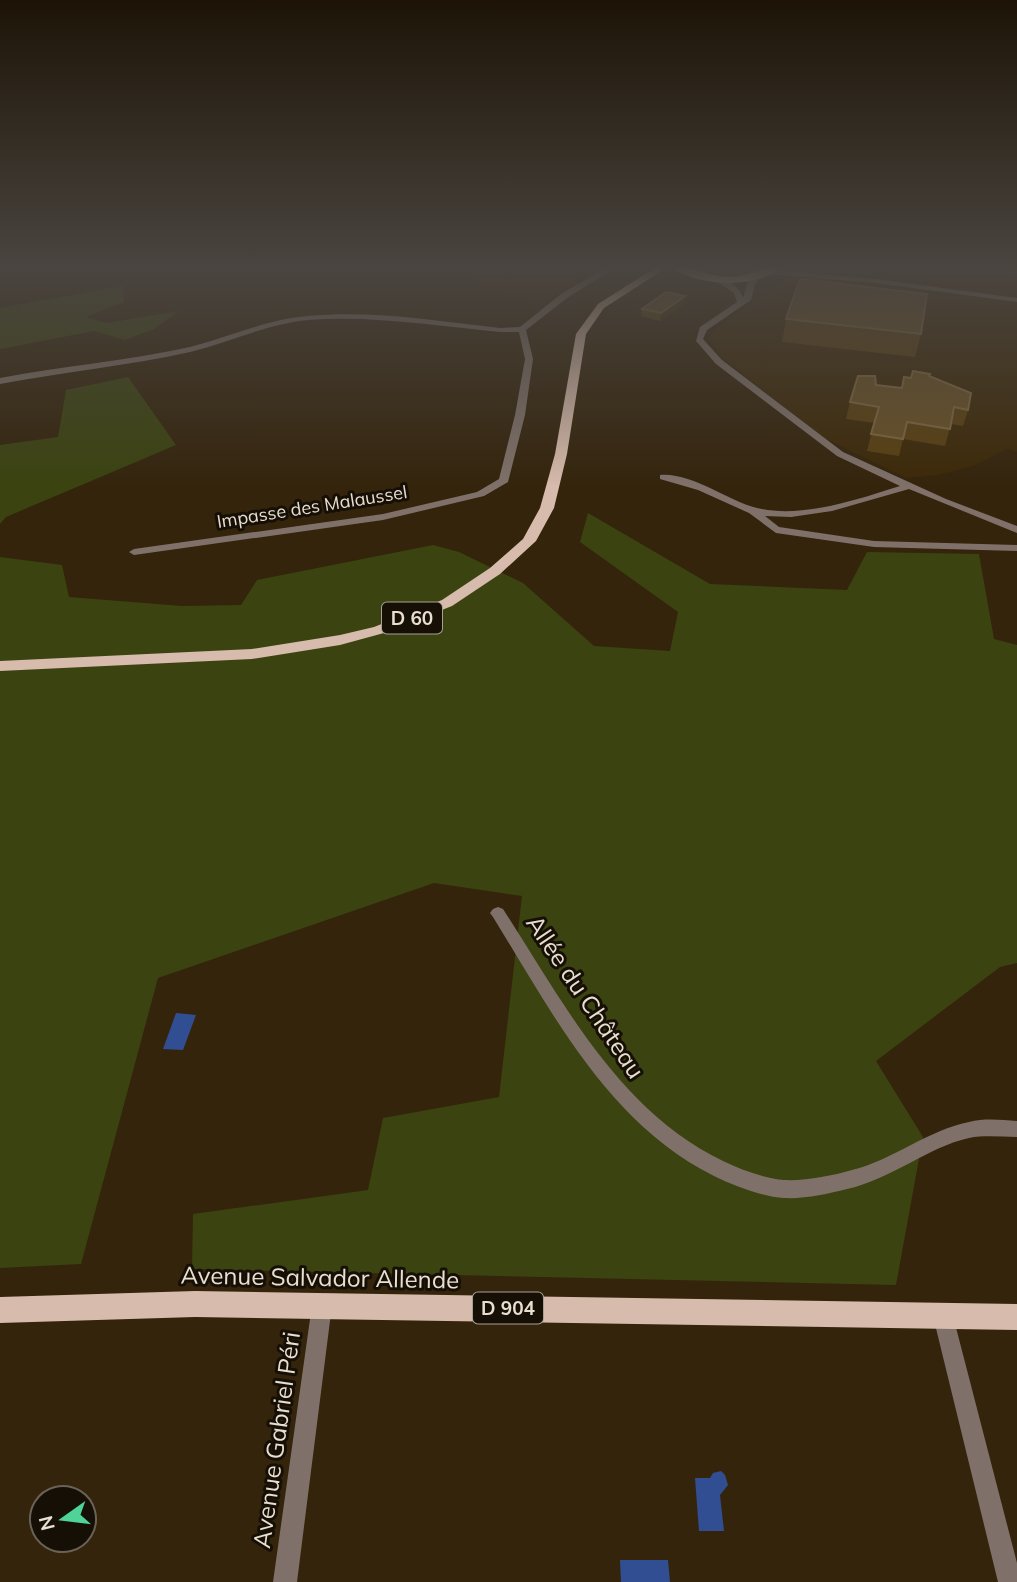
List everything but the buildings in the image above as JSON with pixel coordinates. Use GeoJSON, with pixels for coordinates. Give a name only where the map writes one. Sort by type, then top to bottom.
{"type":"FeatureCollection","features":[{"type":"Feature","properties":{"kind":"main road","name":"D 60"},"geometry":{"type":"LineString","coordinates":[[0,666],[252,654],[340,640],[379,630],[447,603],[495,571],[529,541],[547,508],[561,454],[580,340]]}},
{"type":"Feature","properties":{"kind":"main road","name":"Avenue Salvador Allende"},"geometry":{"type":"LineString","coordinates":[[0,1310],[195,1304],[1017,1317]]}},
{"type":"Feature","properties":{"kind":"street"},"geometry":{"type":"LineString","coordinates":[[0,381],[71,367],[136,360],[226,340]]}},
{"type":"Feature","properties":{"kind":"street","name":"Impasse des Malaussel"},"geometry":{"type":"LineString","coordinates":[[134,552],[363,521],[480,494],[504,480],[520,415],[528,359],[524,340]]}},
{"type":"Feature","properties":{"kind":"street"},"geometry":{"type":"LineString","coordinates":[[700,340],[706,350],[769,402],[840,454],[909,486],[1017,530]]}},
{"type":"Feature","properties":{"kind":"street"},"geometry":{"type":"LineString","coordinates":[[664,477],[702,488],[754,510],[786,513],[871,498],[909,486]]}},
{"type":"Feature","properties":{"kind":"street"},"geometry":{"type":"LineString","coordinates":[[754,510],[776,530],[830,539],[874,544],[1017,548]]}},
{"type":"Feature","properties":{"kind":"street","name":"Allée du Château"},"geometry":{"type":"LineString","coordinates":[[498,913],[577,1035],[621,1095],[681,1149],[712,1167],[752,1182],[788,1189],[831,1184],[877,1173],[960,1132],[995,1128],[1017,1129]]}},
{"type":"Feature","properties":{"kind":"street","name":"Avenue Gabriel Péri"},"geometry":{"type":"LineString","coordinates":[[285,1582],[322,1305]]}},
{"type":"Feature","properties":{"kind":"street"},"geometry":{"type":"LineString","coordinates":[[943,1316],[1010,1582]]}},
{"type":"Feature","properties":{"kind":"shaded area"},"geometry":{"type":"Polygon","coordinates":[[[708,340],[1017,340],[1017,452],[1007,449],[973,466],[938,475],[906,478],[822,437],[724,359],[708,340]]]}},
{"type":"Feature","properties":{"kind":"green space"},"geometry":{"type":"Polygon","coordinates":[[[0,340],[48,340],[0,349],[0,340]]]}},
{"type":"Feature","properties":{"kind":"green space"},"geometry":{"type":"Polygon","coordinates":[[[128,377],[176,445],[6,517],[0,524],[0,445],[58,437],[66,390],[128,377]]]}},
{"type":"Feature","properties":{"kind":"green space"},"geometry":{"type":"Polygon","coordinates":[[[588,513],[710,584],[847,590],[867,552],[979,554],[994,639],[1017,645],[1017,963],[1000,967],[876,1061],[923,1137],[896,1285],[192,1269],[193,1214],[368,1190],[383,1118],[499,1097],[522,896],[434,883],[158,978],[81,1264],[0,1268],[0,557],[62,565],[69,597],[182,606],[241,605],[257,580],[433,545],[459,552],[523,583],[594,646],[670,651],[678,612],[580,542],[588,513]]]}},
{"type":"Feature","properties":{"kind":"water"},"geometry":{"type":"Polygon","coordinates":[[[176,1013],[196,1015],[183,1050],[163,1049],[176,1013]]]}},
{"type":"Feature","properties":{"kind":"water"},"geometry":{"type":"Polygon","coordinates":[[[721,1471],[728,1485],[720,1495],[724,1531],[699,1531],[695,1478],[710,1478],[713,1473],[721,1471]]]}},
{"type":"Feature","properties":{"kind":"water"},"geometry":{"type":"Polygon","coordinates":[[[620,1560],[668,1560],[670,1582],[621,1582],[620,1560]]]}}]}
